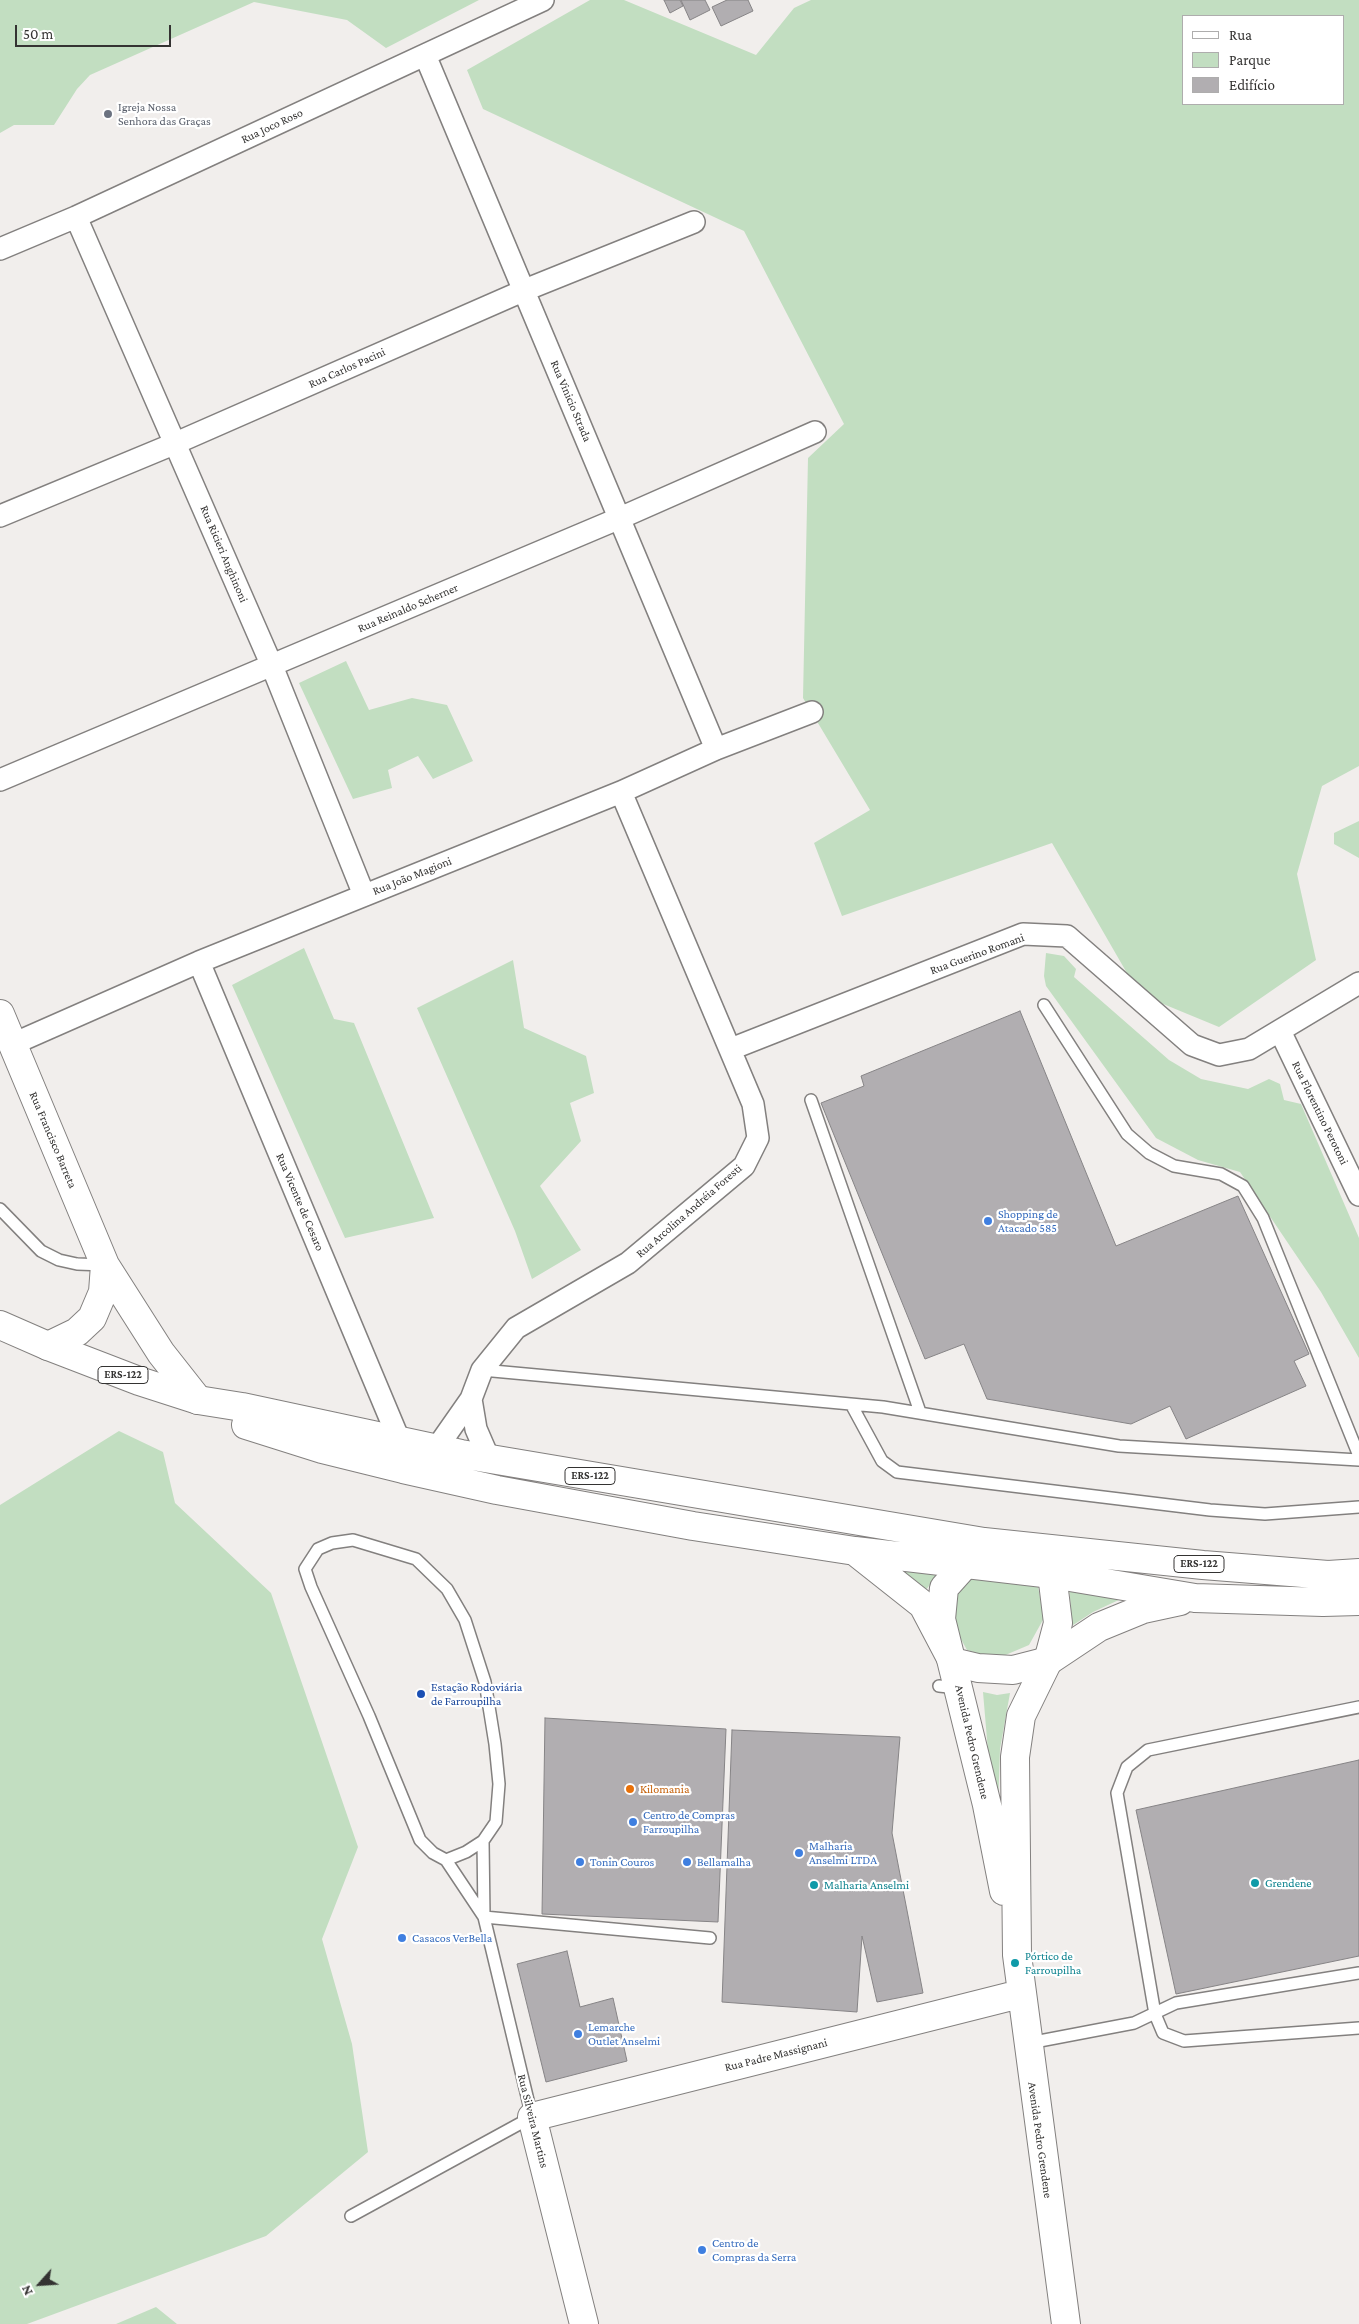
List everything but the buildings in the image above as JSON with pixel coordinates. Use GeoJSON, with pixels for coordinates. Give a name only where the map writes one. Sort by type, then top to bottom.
{"type":"FeatureCollection","features":[{"type":"Feature","properties":{"kind":"main road","name":"Rua Francisco Barreta"},"geometry":{"type":"LineString","coordinates":[[0,1014],[105,1265],[161,1353],[198,1400]]}},
{"type":"Feature","properties":{"kind":"main road","name":"Rua Francisco Barreta"},"geometry":{"type":"LineString","coordinates":[[48,1346],[77,1332],[92,1318],[102,1292],[105,1265]]}},
{"type":"Feature","properties":{"kind":"main road","name":"ERS-122"},"geometry":{"type":"LineString","coordinates":[[0,1325],[48,1346],[139,1381],[198,1400],[242,1407],[400,1442],[489,1459],[984,1542],[1213,1566],[1328,1575],[1359,1573]]}},
{"type":"Feature","properties":{"kind":"main road","name":"ERS-122"},"geometry":{"type":"LineString","coordinates":[[198,1400],[238,1423],[322,1449],[497,1490],[693,1526],[854,1551],[1052,1574],[1196,1598],[1323,1602],[1359,1601]]}},
{"type":"Feature","properties":{"kind":"main road","name":"Avenida Pedro Grendene"},"geometry":{"type":"LineString","coordinates":[[984,1542],[944,1588],[942,1619],[953,1662],[949,1687],[987,1805],[1016,1955],[1066,2324]]}},
{"type":"Feature","properties":{"kind":"main road","name":"Avenida Pedro Grendene"},"geometry":{"type":"LineString","coordinates":[[1016,1955],[1014,1757],[1021,1716],[1048,1661],[1058,1623],[1052,1574],[1039,1548]]}},
{"type":"Feature","properties":{"kind":"main road"},"geometry":{"type":"LineString","coordinates":[[854,1551],[923,1605],[953,1662],[978,1668],[1013,1670],[1048,1661],[1099,1627],[1143,1609],[1196,1598]]}},
{"type":"Feature","properties":{"kind":"main road","name":"Rua Padre Massignani"},"geometry":{"type":"LineString","coordinates":[[532,2117],[1020,1994]]}},
{"type":"Feature","properties":{"kind":"main road","name":"Rua Silveira Martins"},"geometry":{"type":"LineString","coordinates":[[532,2117],[584,2324]]}},
{"type":"Feature","properties":{"kind":"street","name":"Rua Joco Roso"},"geometry":{"type":"LineString","coordinates":[[0,249],[76,217],[543,0]]}},
{"type":"Feature","properties":{"kind":"street","name":"Rua Vinicio Strada"},"geometry":{"type":"LineString","coordinates":[[425,55],[716,749]]}},
{"type":"Feature","properties":{"kind":"street","name":"Rua Ricieri Anghinoni"},"geometry":{"type":"LineString","coordinates":[[76,217],[272,666],[364,895]]}},
{"type":"Feature","properties":{"kind":"street","name":"Rua Carlos Pacini"},"geometry":{"type":"LineString","coordinates":[[0,516],[176,443],[525,290],[694,222]]}},
{"type":"Feature","properties":{"kind":"street","name":"Rua Reinaldo Scherner"},"geometry":{"type":"LineString","coordinates":[[0,780],[620,518],[815,432]]}},
{"type":"Feature","properties":{"kind":"street","name":"Rua João Magioni"},"geometry":{"type":"LineString","coordinates":[[13,1044],[199,962],[621,792],[716,749],[812,712]]}},
{"type":"Feature","properties":{"kind":"street","name":"Rua Arcolina Andréia Foresti"},"geometry":{"type":"LineString","coordinates":[[436,1449],[471,1399],[482,1370],[516,1328],[628,1263],[744,1166],[758,1138],[753,1104],[621,792]]}},
{"type":"Feature","properties":{"kind":"street","name":"Rua Guerino Romani"},"geometry":{"type":"LineString","coordinates":[[731,1050],[1023,934],[1067,936],[1192,1045],[1219,1055],[1249,1049],[1359,983]]}},
{"type":"Feature","properties":{"kind":"street","name":"Rua Vicente de Cesaro"},"geometry":{"type":"LineString","coordinates":[[199,962],[400,1442]]}},
{"type":"Feature","properties":{"kind":"street","name":"Rua Florentino Perotoni"},"geometry":{"type":"LineString","coordinates":[[1280,1031],[1358,1192]]}},
{"type":"Feature","properties":{"kind":"street"},"geometry":{"type":"LineString","coordinates":[[471,1399],[476,1429],[489,1459]]}},
{"type":"Feature","properties":{"kind":"lane"},"geometry":{"type":"LineString","coordinates":[[1044,1005],[1128,1134],[1149,1153],[1174,1166],[1220,1174],[1243,1186],[1263,1218],[1359,1456]]}},
{"type":"Feature","properties":{"kind":"lane"},"geometry":{"type":"LineString","coordinates":[[811,1100],[920,1412]]}},
{"type":"Feature","properties":{"kind":"lane"},"geometry":{"type":"LineString","coordinates":[[0,1209],[41,1251],[59,1260],[77,1264],[105,1265]]}},
{"type":"Feature","properties":{"kind":"lane"},"geometry":{"type":"LineString","coordinates":[[482,1370],[920,1412],[1119,1446],[1359,1460]]}},
{"type":"Feature","properties":{"kind":"lane"},"geometry":{"type":"LineString","coordinates":[[851,1404],[882,1461],[897,1472],[1210,1510],[1265,1514],[1359,1506]]}},
{"type":"Feature","properties":{"kind":"lane"},"geometry":{"type":"LineString","coordinates":[[446,1860],[466,1852],[483,1841],[496,1822],[498,1784],[485,1682],[465,1620],[447,1589],[416,1559],[353,1540],[332,1543],[318,1549],[305,1569],[310,1587],[369,1716],[420,1840],[433,1853],[446,1860],[484,1917]]}},
{"type":"Feature","properties":{"kind":"lane"},"geometry":{"type":"LineString","coordinates":[[1359,1707],[1148,1750],[1127,1767],[1117,1794],[1155,2014],[1163,2033],[1184,2041],[1359,2028]]}},
{"type":"Feature","properties":{"kind":"lane"},"geometry":{"type":"LineString","coordinates":[[483,1841],[484,1917]]}},
{"type":"Feature","properties":{"kind":"lane"},"geometry":{"type":"LineString","coordinates":[[484,1917],[710,1938]]}},
{"type":"Feature","properties":{"kind":"lane","name":"Rua Silveira Martins"},"geometry":{"type":"LineString","coordinates":[[484,1917],[532,2117]]}},
{"type":"Feature","properties":{"kind":"lane"},"geometry":{"type":"LineString","coordinates":[[1027,2044],[1134,2023],[1176,2004],[1359,1973]]}},
{"type":"Feature","properties":{"kind":"lane"},"geometry":{"type":"LineString","coordinates":[[351,2216],[532,2117]]}},
{"type":"Feature","properties":{"kind":"green space"},"geometry":{"type":"Polygon","coordinates":[[[0,0],[479,0],[386,48],[347,20],[254,2],[90,75],[77,89],[54,125],[14,125],[0,133],[0,0]]]}},
{"type":"Feature","properties":{"kind":"green space"},"geometry":{"type":"Polygon","coordinates":[[[590,0],[624,0],[756,55],[794,8],[811,0],[1359,0],[1359,766],[1322,786],[1297,874],[1316,960],[1219,1027],[1139,994],[1052,843],[842,916],[814,843],[870,810],[803,698],[808,458],[844,424],[744,231],[483,109],[467,70],[590,0]]]}},
{"type":"Feature","properties":{"kind":"green space"},"geometry":{"type":"Polygon","coordinates":[[[346,661],[369,710],[412,698],[447,705],[473,761],[433,779],[418,756],[388,770],[392,788],[353,799],[299,683],[346,661]]]}},
{"type":"Feature","properties":{"kind":"green space"},"geometry":{"type":"Polygon","coordinates":[[[1359,821],[1359,858],[1334,844],[1334,833],[1359,821]]]}},
{"type":"Feature","properties":{"kind":"green space"},"geometry":{"type":"Polygon","coordinates":[[[304,948],[334,1019],[354,1023],[434,1218],[345,1238],[232,985],[304,948]]]}},
{"type":"Feature","properties":{"kind":"green space"},"geometry":{"type":"Polygon","coordinates":[[[1046,953],[1064,956],[1076,969],[1074,977],[1169,1060],[1201,1079],[1248,1089],[1269,1079],[1280,1084],[1284,1100],[1301,1104],[1359,1238],[1359,1358],[1321,1292],[1240,1172],[1198,1160],[1156,1138],[1046,986],[1044,976],[1046,953]]]}},
{"type":"Feature","properties":{"kind":"green space"},"geometry":{"type":"Polygon","coordinates":[[[513,960],[524,1028],[586,1056],[594,1093],[570,1103],[581,1141],[540,1186],[581,1250],[532,1279],[515,1231],[417,1008],[513,960]]]}},
{"type":"Feature","properties":{"kind":"green space"},"geometry":{"type":"Polygon","coordinates":[[[119,1431],[163,1452],[175,1503],[271,1593],[358,1847],[322,1939],[352,2044],[368,2152],[266,2236],[27,2324],[0,2324],[0,1505],[119,1431]]]}},
{"type":"Feature","properties":{"kind":"green space"},"geometry":{"type":"Polygon","coordinates":[[[898,1568],[939,1572],[926,1590],[898,1568]]]}},
{"type":"Feature","properties":{"kind":"green space"},"geometry":{"type":"Polygon","coordinates":[[[968,1577],[1038,1587],[1044,1618],[1029,1645],[996,1659],[967,1650],[951,1621],[955,1596],[968,1577]]]}},
{"type":"Feature","properties":{"kind":"green space"},"geometry":{"type":"Polygon","coordinates":[[[1069,1589],[1123,1598],[1093,1612],[1067,1629],[1071,1607],[1069,1589]]]}},
{"type":"Feature","properties":{"kind":"green space"},"geometry":{"type":"Polygon","coordinates":[[[983,1692],[997,1695],[1010,1693],[1000,1749],[998,1810],[988,1751],[983,1692]]]}},
{"type":"Feature","properties":{"kind":"green space"},"geometry":{"type":"Polygon","coordinates":[[[156,2307],[177,2324],[116,2324],[156,2307]]]}},
{"type":"Feature","properties":{"kind":"place","name":"Igreja Nossa Senhora das Graças"},"geometry":{"type":"Point","coordinates":[108,114]}},
{"type":"Feature","properties":{"kind":"place","name":"Shopping de Atacado 585"},"geometry":{"type":"Point","coordinates":[988,1221]}},
{"type":"Feature","properties":{"kind":"place","name":"Estação Rodoviária de Farroupilha"},"geometry":{"type":"Point","coordinates":[421,1694]}},
{"type":"Feature","properties":{"kind":"place","name":"Kilomania"},"geometry":{"type":"Point","coordinates":[630,1789]}},
{"type":"Feature","properties":{"kind":"place","name":"Centro de Compras Farroupilha"},"geometry":{"type":"Point","coordinates":[633,1822]}},
{"type":"Feature","properties":{"kind":"place","name":"Malharia Anselmi LTDA"},"geometry":{"type":"Point","coordinates":[799,1853]}},
{"type":"Feature","properties":{"kind":"place","name":"Tonin Couros"},"geometry":{"type":"Point","coordinates":[580,1862]}},
{"type":"Feature","properties":{"kind":"place","name":"Bellamalha"},"geometry":{"type":"Point","coordinates":[687,1862]}},
{"type":"Feature","properties":{"kind":"place","name":"Grendene"},"geometry":{"type":"Point","coordinates":[1255,1883]}},
{"type":"Feature","properties":{"kind":"place","name":"Malharia Anselmi"},"geometry":{"type":"Point","coordinates":[814,1885]}},
{"type":"Feature","properties":{"kind":"place","name":"Casacos VerBella"},"geometry":{"type":"Point","coordinates":[402,1938]}},
{"type":"Feature","properties":{"kind":"place","name":"Pórtico de Farroupilha"},"geometry":{"type":"Point","coordinates":[1015,1963]}},
{"type":"Feature","properties":{"kind":"place","name":"Lemarche Outlet Anselmi"},"geometry":{"type":"Point","coordinates":[578,2034]}},
{"type":"Feature","properties":{"kind":"place","name":"Centro de Compras da Serra"},"geometry":{"type":"Point","coordinates":[702,2250]}}]}
